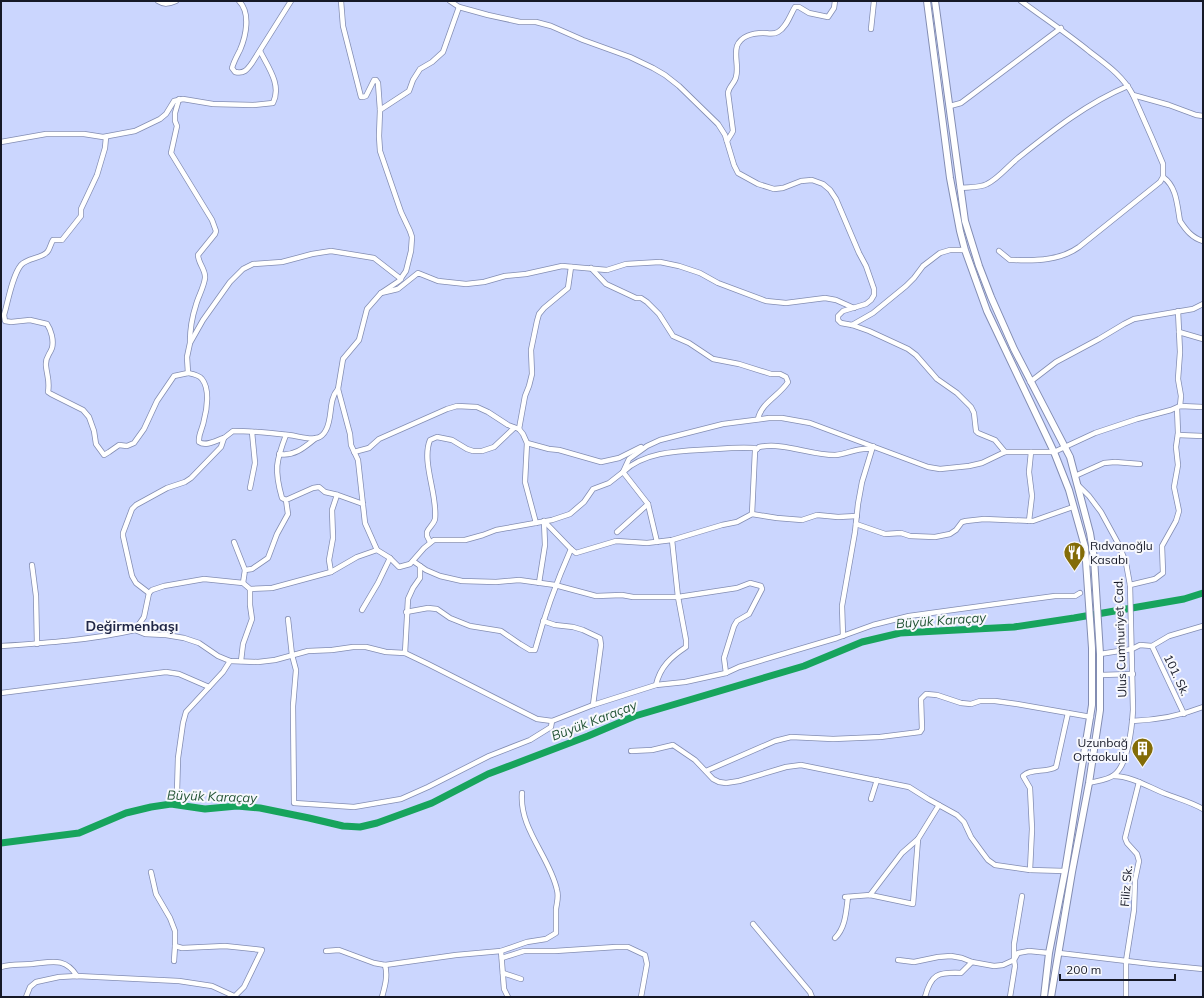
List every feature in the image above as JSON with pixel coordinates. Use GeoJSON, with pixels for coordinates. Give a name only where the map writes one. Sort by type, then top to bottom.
{"type":"FeatureCollection","features":[{"type":"Feature","properties":{"kind":"highway"},"geometry":{"type":"LineString","coordinates":[[927,1],[950,178],[965,250],[986,311],[1054,452],[1069,490],[1085,547],[1089,586],[1092,648],[1093,691],[1091,717],[1065,872],[1049,953],[1044,997]]}},
{"type":"Feature","properties":{"kind":"highway"},"geometry":{"type":"LineString","coordinates":[[935,1],[965,221],[980,266],[1005,330],[1030,382],[1070,457],[1090,533],[1096,584],[1100,644],[1100,710],[1089,783],[1051,997]]}},
{"type":"Feature","properties":{"kind":"street"},"geometry":{"type":"LineString","coordinates":[[158,1],[162,4],[168,4],[176,1]]}},
{"type":"Feature","properties":{"kind":"street"},"geometry":{"type":"LineString","coordinates":[[239,1],[246,13],[246,25],[244,40],[240,51],[234,60],[232,68],[235,72],[241,73],[246,70],[260,51],[291,1]]}},
{"type":"Feature","properties":{"kind":"street"},"geometry":{"type":"LineString","coordinates":[[341,1],[343,26],[349,46],[359,94],[361,97],[366,96],[371,83],[374,80],[376,80],[378,85],[380,110],[380,151],[401,212],[412,237],[409,261],[401,279],[381,293],[367,309],[358,340],[343,359],[338,389],[350,434],[351,445],[358,460],[364,523],[376,550],[390,558],[400,567],[410,564],[430,542],[434,540],[465,540],[496,530],[552,520],[570,514],[584,502],[593,489],[609,483],[627,468],[659,455],[688,450],[737,447],[757,449],[761,447],[778,446],[836,455],[860,449],[872,448]]}},
{"type":"Feature","properties":{"kind":"street"},"geometry":{"type":"LineString","coordinates":[[450,1],[459,7],[492,16],[520,22],[536,22],[551,26],[630,57],[656,69],[679,86],[718,124],[727,141],[738,173],[758,184],[774,189],[783,188],[801,181],[812,180],[823,184],[830,190],[836,199],[874,285],[874,295],[871,300],[866,304],[843,311],[838,316],[838,320],[841,323],[852,324],[869,330],[908,348],[916,354],[937,379],[957,393],[971,407],[974,413],[976,431],[995,440],[1005,452]]}},
{"type":"Feature","properties":{"kind":"street"},"geometry":{"type":"LineString","coordinates":[[727,141],[733,130],[728,93],[729,88],[737,76],[736,56],[740,42],[743,38],[751,35],[775,33],[780,31],[786,24],[795,7],[799,7],[809,13],[828,17],[834,8],[835,1]]}},
{"type":"Feature","properties":{"kind":"street"},"geometry":{"type":"LineString","coordinates":[[871,28],[874,1]]}},
{"type":"Feature","properties":{"kind":"street"},"geometry":{"type":"LineString","coordinates":[[999,252],[1010,260],[1045,259],[1066,255],[1079,247],[1147,193],[1160,182],[1163,177],[1163,164],[1128,86],[1107,64],[1061,28],[1021,1]]}},
{"type":"Feature","properties":{"kind":"street"},"geometry":{"type":"LineString","coordinates":[[380,110],[409,91],[413,80],[420,69],[432,62],[443,52],[459,7]]}},
{"type":"Feature","properties":{"kind":"street"},"geometry":{"type":"LineString","coordinates":[[950,106],[961,103],[1061,28]]}},
{"type":"Feature","properties":{"kind":"street"},"geometry":{"type":"LineString","coordinates":[[1,142],[46,134],[84,134],[96,137],[106,137],[135,130],[154,123],[166,114],[174,101],[179,100],[193,100],[213,104],[253,105],[273,103],[276,90],[273,72],[260,51]]}},
{"type":"Feature","properties":{"kind":"street"},"geometry":{"type":"LineString","coordinates":[[960,188],[980,186],[989,183],[1017,159],[1074,115],[1094,102],[1128,86]]}},
{"type":"Feature","properties":{"kind":"street"},"geometry":{"type":"LineString","coordinates":[[1133,95],[1203,116]]}},
{"type":"Feature","properties":{"kind":"street"},"geometry":{"type":"LineString","coordinates":[[179,100],[175,113],[175,121],[177,126],[171,153],[212,220],[216,231],[198,255],[205,279],[190,328],[190,342],[187,357],[188,373]]}},
{"type":"Feature","properties":{"kind":"street"},"geometry":{"type":"LineString","coordinates":[[106,137],[105,148],[97,175],[81,209],[81,216],[62,240],[53,240],[45,254],[26,261],[20,266],[15,276],[4,315],[5,322],[30,320],[47,324],[51,331],[52,342],[52,348],[46,357],[46,366],[50,382],[48,392],[82,410],[90,417],[96,444],[104,455],[118,445],[127,446],[134,443],[144,429],[157,401],[174,376],[188,373],[198,376],[202,380],[207,394],[205,419],[198,437],[201,444],[206,444],[224,438],[233,431],[316,438]]}},
{"type":"Feature","properties":{"kind":"street"},"geometry":{"type":"LineString","coordinates":[[1163,177],[1169,181],[1174,189],[1182,225],[1193,237],[1203,240]]}},
{"type":"Feature","properties":{"kind":"street"},"geometry":{"type":"LineString","coordinates":[[852,324],[873,313],[906,286],[923,266],[940,253],[950,250],[965,250]]}},
{"type":"Feature","properties":{"kind":"street"},"geometry":{"type":"LineString","coordinates":[[190,342],[203,320],[230,282],[243,269],[253,264],[282,262],[312,254],[331,251],[374,258],[401,279]]}},
{"type":"Feature","properties":{"kind":"street"},"geometry":{"type":"LineString","coordinates":[[381,293],[398,289],[418,273],[438,281],[466,284],[484,282],[505,276],[526,274],[562,266],[607,270],[626,264],[652,262],[667,263],[700,273],[718,283],[766,301],[786,303],[825,298],[836,300],[854,308]]}},
{"type":"Feature","properties":{"kind":"street"},"geometry":{"type":"LineString","coordinates":[[430,542],[427,532],[434,523],[435,518],[434,500],[428,465],[428,444],[430,440],[437,437],[452,440],[467,449],[482,451],[494,447],[517,428],[532,374],[531,350],[537,321],[544,308],[568,288],[571,267]]}},
{"type":"Feature","properties":{"kind":"street"},"geometry":{"type":"LineString","coordinates":[[591,268],[606,284],[636,298],[641,298],[659,314],[673,336],[689,343],[713,359],[734,362],[770,374],[780,374],[786,377],[788,382],[785,387],[763,407],[759,412],[758,419]]}},
{"type":"Feature","properties":{"kind":"street"},"geometry":{"type":"LineString","coordinates":[[1030,382],[1056,362],[1134,319],[1193,309],[1203,304]]}},
{"type":"Feature","properties":{"kind":"street"},"geometry":{"type":"LineString","coordinates":[[1130,585],[1155,579],[1163,574],[1162,546],[1176,521],[1179,511],[1174,487],[1178,465],[1176,448],[1178,435],[1178,407],[1181,396],[1178,379],[1180,361],[1178,312]]}},
{"type":"Feature","properties":{"kind":"street"},"geometry":{"type":"LineString","coordinates":[[1179,332],[1203,339]]}},
{"type":"Feature","properties":{"kind":"street"},"geometry":{"type":"LineString","coordinates":[[279,454],[292,454],[324,434],[330,419],[334,394],[338,389]]}},
{"type":"Feature","properties":{"kind":"street"},"geometry":{"type":"LineString","coordinates":[[354,452],[368,448],[379,439],[447,408],[457,406],[477,407],[517,428],[523,434],[527,443],[525,482],[536,523]]}},
{"type":"Feature","properties":{"kind":"street"},"geometry":{"type":"LineString","coordinates":[[623,472],[629,459],[647,446],[660,440],[723,424],[758,419],[782,418],[810,423],[872,448],[928,467],[940,469],[982,463],[1005,452],[1054,452],[1115,425],[1178,407],[1203,407]]}},
{"type":"Feature","properties":{"kind":"street"},"geometry":{"type":"LineString","coordinates":[[250,488],[255,463],[252,432]]}},
{"type":"Feature","properties":{"kind":"street"},"geometry":{"type":"LineString","coordinates":[[245,570],[252,569],[268,558],[277,534],[288,514],[286,500],[282,498],[276,470],[279,454],[286,435]]}},
{"type":"Feature","properties":{"kind":"street"},"geometry":{"type":"LineString","coordinates":[[1178,435],[1203,436]]}},
{"type":"Feature","properties":{"kind":"street"},"geometry":{"type":"LineString","coordinates":[[150,593],[136,583],[132,576],[123,536],[132,509],[136,505],[167,488],[185,482],[191,478],[221,447],[224,438]]}},
{"type":"Feature","properties":{"kind":"street"},"geometry":{"type":"LineString","coordinates":[[527,443],[601,462],[619,458],[641,447],[647,446]]}},
{"type":"Feature","properties":{"kind":"street"},"geometry":{"type":"LineString","coordinates":[[843,636],[842,606],[848,580],[849,563],[860,493],[872,448]]}},
{"type":"Feature","properties":{"kind":"street"},"geometry":{"type":"LineString","coordinates":[[752,514],[754,464],[757,449]]}},
{"type":"Feature","properties":{"kind":"street"},"geometry":{"type":"LineString","coordinates":[[1029,521],[1032,496],[1028,472],[1031,452]]}},
{"type":"Feature","properties":{"kind":"street"},"geometry":{"type":"LineString","coordinates":[[1075,476],[1104,463],[1115,462],[1140,464]]}},
{"type":"Feature","properties":{"kind":"street"},"geometry":{"type":"LineString","coordinates":[[623,472],[648,504],[657,542]]}},
{"type":"Feature","properties":{"kind":"street","name":"Ulus Cumhuriyet Cad."},"geometry":{"type":"LineString","coordinates":[[1078,485],[1089,496],[1106,521],[1125,559],[1130,585],[1133,674],[1132,721],[1127,751],[1121,767],[1113,776]]}},
{"type":"Feature","properties":{"kind":"street"},"geometry":{"type":"LineString","coordinates":[[286,500],[313,488],[319,487],[325,492],[363,504]]}},
{"type":"Feature","properties":{"kind":"street"},"geometry":{"type":"LineString","coordinates":[[331,572],[329,560],[333,538],[332,510],[337,495]]}},
{"type":"Feature","properties":{"kind":"street"},"geometry":{"type":"LineString","coordinates":[[617,532],[648,504]]}},
{"type":"Feature","properties":{"kind":"street"},"geometry":{"type":"LineString","coordinates":[[856,524],[885,534],[901,533],[910,536],[931,538],[950,534],[956,530],[962,522],[971,520],[1037,520],[1073,507]]}},
{"type":"Feature","properties":{"kind":"street"},"geometry":{"type":"LineString","coordinates":[[544,521],[576,553],[616,542],[657,542],[672,540],[737,522],[752,514],[796,520],[817,515],[838,517],[857,516]]}},
{"type":"Feature","properties":{"kind":"street"},"geometry":{"type":"LineString","coordinates":[[538,583],[545,545],[544,521]]}},
{"type":"Feature","properties":{"kind":"street"},"geometry":{"type":"LineString","coordinates":[[656,685],[658,675],[667,662],[686,647],[678,597],[672,540]]}},
{"type":"Feature","properties":{"kind":"street"},"geometry":{"type":"LineString","coordinates":[[234,542],[245,570],[243,583]]}},
{"type":"Feature","properties":{"kind":"street"},"geometry":{"type":"LineString","coordinates":[[406,612],[428,608],[437,609],[450,618],[470,626],[501,631],[530,650],[535,650],[555,585],[571,548]]}},
{"type":"Feature","properties":{"kind":"street"},"geometry":{"type":"LineString","coordinates":[[136,630],[144,617],[152,590],[164,586],[204,579],[243,583],[250,589],[272,588],[331,572],[357,557],[376,550]]}},
{"type":"Feature","properties":{"kind":"street"},"geometry":{"type":"LineString","coordinates":[[362,610],[378,583],[390,558]]}},
{"type":"Feature","properties":{"kind":"street"},"geometry":{"type":"LineString","coordinates":[[413,561],[440,576],[462,581],[496,582],[519,580],[555,585],[596,596],[622,595],[633,597],[678,597],[737,588],[750,583],[761,586],[762,589],[749,614],[737,621],[734,626],[724,658],[726,673]]}},
{"type":"Feature","properties":{"kind":"street"},"geometry":{"type":"LineString","coordinates":[[32,565],[36,596],[37,644]]}},
{"type":"Feature","properties":{"kind":"street"},"geometry":{"type":"LineString","coordinates":[[405,653],[406,612],[408,599],[420,578],[420,566]]}},
{"type":"Feature","properties":{"kind":"street"},"geometry":{"type":"LineString","coordinates":[[241,661],[243,644],[252,619],[250,589]]}},
{"type":"Feature","properties":{"kind":"street"},"geometry":{"type":"LineString","coordinates":[[1,646],[104,637],[136,630],[144,634],[184,638],[199,643],[218,656],[230,661],[258,662],[275,660],[308,651],[366,647],[386,652],[405,653],[517,710],[537,719],[552,721],[593,705],[656,685],[685,682],[726,673],[738,667],[843,636],[880,623],[909,616],[1055,596],[1075,596],[1080,593]]}},
{"type":"Feature","properties":{"kind":"street"},"geometry":{"type":"LineString","coordinates":[[288,619],[292,655],[296,670],[293,706],[294,803],[354,807],[401,799],[489,756],[530,740],[551,727],[552,721]]}},
{"type":"Feature","properties":{"kind":"street"},"geometry":{"type":"LineString","coordinates":[[543,621],[555,625],[578,628],[600,638],[601,645],[593,705]]}},
{"type":"Feature","properties":{"kind":"street"},"geometry":{"type":"LineString","coordinates":[[1100,654],[1140,645],[1152,646],[1169,636],[1203,626]]}},
{"type":"Feature","properties":{"kind":"street","name":"101. Sk."},"geometry":{"type":"LineString","coordinates":[[1152,646],[1184,714]]}},
{"type":"Feature","properties":{"kind":"street"},"geometry":{"type":"LineString","coordinates":[[177,792],[178,758],[186,712],[223,672],[230,661]]}},
{"type":"Feature","properties":{"kind":"street"},"geometry":{"type":"LineString","coordinates":[[1,693],[166,672],[179,674],[209,687]]}},
{"type":"Feature","properties":{"kind":"street"},"geometry":{"type":"LineString","coordinates":[[1101,676],[1133,674]]}},
{"type":"Feature","properties":{"kind":"street"},"geometry":{"type":"LineString","coordinates":[[706,771],[775,741],[791,737],[833,739],[880,737],[920,732],[922,729],[921,699],[926,694],[937,695],[961,703],[995,701],[1091,717]]}},
{"type":"Feature","properties":{"kind":"street"},"geometry":{"type":"LineString","coordinates":[[1132,721],[1184,714],[1203,707]]}},
{"type":"Feature","properties":{"kind":"street"},"geometry":{"type":"LineString","coordinates":[[1030,870],[1032,829],[1030,788],[1023,776],[1027,773],[1056,767],[1068,713]]}},
{"type":"Feature","properties":{"kind":"street"},"geometry":{"type":"LineString","coordinates":[[631,752],[652,750],[673,745],[695,760],[713,778],[719,782],[726,783],[786,767],[801,765],[909,787],[956,814],[964,822],[971,837],[988,860],[995,865],[1030,870],[1065,872]]}},
{"type":"Feature","properties":{"kind":"street"},"geometry":{"type":"LineString","coordinates":[[1089,783],[1113,776],[1125,778],[1188,801],[1203,809]]}},
{"type":"Feature","properties":{"kind":"street"},"geometry":{"type":"LineString","coordinates":[[871,799],[877,780]]}},
{"type":"Feature","properties":{"kind":"street","name":"Filiz Sk."},"geometry":{"type":"LineString","coordinates":[[1126,997],[1126,961],[1134,910],[1135,880],[1139,861],[1137,854],[1126,843],[1125,838],[1139,782]]}},
{"type":"Feature","properties":{"kind":"street"},"geometry":{"type":"LineString","coordinates":[[326,951],[339,950],[374,963],[385,965],[456,955],[501,951],[527,942],[546,939],[556,933],[556,908],[558,901],[557,891],[551,871],[526,821],[521,804],[522,793]]}},
{"type":"Feature","properties":{"kind":"street"},"geometry":{"type":"LineString","coordinates":[[870,895],[902,853],[918,839],[939,805]]}},
{"type":"Feature","properties":{"kind":"street"},"geometry":{"type":"LineString","coordinates":[[835,938],[840,933],[845,921],[846,897],[870,895],[913,904],[918,839]]}},
{"type":"Feature","properties":{"kind":"street"},"geometry":{"type":"LineString","coordinates":[[151,872],[156,894],[170,918],[175,931],[174,961]]}},
{"type":"Feature","properties":{"kind":"street"},"geometry":{"type":"LineString","coordinates":[[1010,997],[1015,966],[1014,944],[1022,896]]}},
{"type":"Feature","properties":{"kind":"street"},"geometry":{"type":"LineString","coordinates":[[753,924],[810,992],[812,997]]}},
{"type":"Feature","properties":{"kind":"street"},"geometry":{"type":"LineString","coordinates":[[26,997],[30,987],[36,982],[59,977],[77,976],[179,981],[212,986],[236,997],[244,987],[262,950],[225,946],[182,948],[175,946]]}},
{"type":"Feature","properties":{"kind":"street"},"geometry":{"type":"LineString","coordinates":[[502,958],[524,951],[628,947],[645,955],[647,964],[641,997]]}},
{"type":"Feature","properties":{"kind":"street"},"geometry":{"type":"LineString","coordinates":[[501,951],[504,989],[508,997]]}},
{"type":"Feature","properties":{"kind":"street"},"geometry":{"type":"LineString","coordinates":[[898,960],[914,962],[951,956],[994,966],[1003,965],[1014,960],[1018,953],[1028,951],[1049,953]]}},
{"type":"Feature","properties":{"kind":"street"},"geometry":{"type":"LineString","coordinates":[[1059,953],[1203,969]]}},
{"type":"Feature","properties":{"kind":"street"},"geometry":{"type":"LineString","coordinates":[[1,967],[56,961],[70,966],[77,976]]}},
{"type":"Feature","properties":{"kind":"street"},"geometry":{"type":"LineString","coordinates":[[925,997],[929,984],[939,973],[946,972],[961,974],[972,962]]}},
{"type":"Feature","properties":{"kind":"street"},"geometry":{"type":"LineString","coordinates":[[382,997],[386,983],[387,972],[385,965]]}},
{"type":"Feature","properties":{"kind":"street"},"geometry":{"type":"LineString","coordinates":[[503,973],[521,978]]}},
{"type":"Feature","properties":{"kind":"waterway","name":"Büyük Karaçay"},"geometry":{"type":"LineString","coordinates":[[1,843],[79,833],[126,813],[171,804],[205,809],[237,806],[260,808],[343,826],[360,827],[377,823],[432,803],[488,774],[588,736],[635,716],[804,666],[862,642],[900,633],[1014,627],[1184,599],[1203,593]]}},
{"type":"Feature","properties":{"kind":"place","name":"Rıdvanoğlu Kasabı"},"geometry":{"type":"Point","coordinates":[1075,572]}},
{"type":"Feature","properties":{"kind":"place","name":"Uzunbağ Ortaokulu"},"geometry":{"type":"Point","coordinates":[1143,768]}},
{"type":"Feature","properties":{"kind":"district","name":"Değirmenbaşı"},"geometry":{"type":"Point","coordinates":[132,626]}}]}
